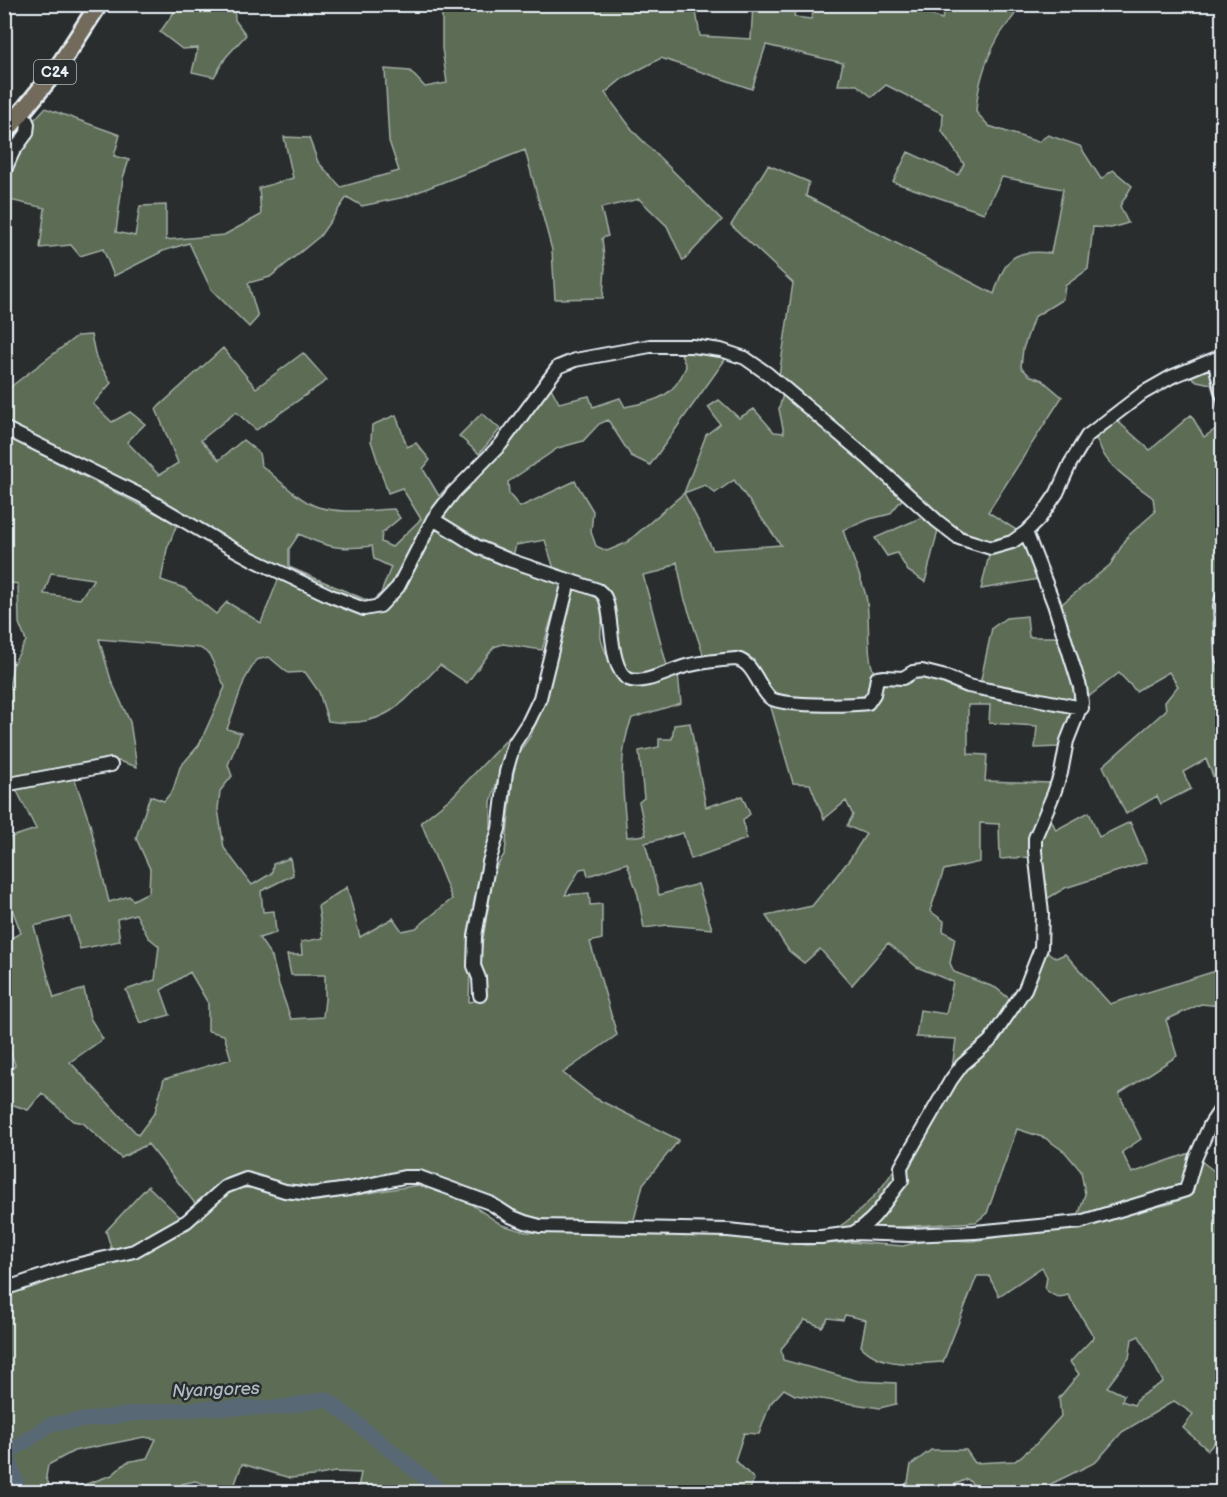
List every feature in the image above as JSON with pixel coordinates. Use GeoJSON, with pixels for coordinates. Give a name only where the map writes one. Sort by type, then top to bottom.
{"type":"FeatureCollection","features":[{"type":"Feature","properties":{"kind":"main road","name":"C24"},"geometry":{"type":"LineString","coordinates":[[4,134],[66,57],[99,4]]}},
{"type":"Feature","properties":{"kind":"street"},"geometry":{"type":"LineString","coordinates":[[4,172],[13,152],[27,133],[28,124],[23,113]]}},
{"type":"Feature","properties":{"kind":"street"},"geometry":{"type":"LineString","coordinates":[[4,428],[142,496],[252,559],[364,609],[380,606],[398,587],[433,519],[453,493],[501,444],[558,367],[592,356],[650,346],[692,346],[721,350],[744,358],[768,374],[959,538],[991,548],[1012,542],[1040,518],[1057,493],[1086,436],[1143,393],[1171,377],[1218,357],[1222,394]]}},
{"type":"Feature","properties":{"kind":"street"},"geometry":{"type":"LineString","coordinates":[[433,519],[478,547],[598,590],[606,597],[613,648],[622,673],[632,680],[640,681],[686,666],[736,659],[742,660],[747,665],[771,699],[780,702],[868,703],[874,694],[877,678],[884,676],[903,678],[913,672],[922,671],[968,686],[1082,708]]}},
{"type":"Feature","properties":{"kind":"street"},"geometry":{"type":"LineString","coordinates":[[853,1233],[867,1225],[883,1208],[902,1180],[901,1167],[951,1080],[962,1065],[990,1041],[1025,989],[1041,948],[1042,913],[1035,838],[1061,773],[1066,741],[1082,708],[1080,687],[1071,657],[1054,604],[1026,532]]}},
{"type":"Feature","properties":{"kind":"street"},"geometry":{"type":"LineString","coordinates":[[480,995],[479,978],[474,966],[475,936],[489,861],[499,829],[506,772],[514,744],[540,698],[569,581]]}},
{"type":"Feature","properties":{"kind":"street"},"geometry":{"type":"LineString","coordinates":[[1222,598],[1220,606],[1222,658]]}},
{"type":"Feature","properties":{"kind":"street"},"geometry":{"type":"LineString","coordinates":[[4,785],[111,765]]}},
{"type":"Feature","properties":{"kind":"street"},"geometry":{"type":"LineString","coordinates":[[4,1289],[72,1266],[134,1251],[187,1221],[225,1187],[246,1179],[285,1191],[311,1194],[349,1189],[404,1177],[419,1177],[490,1203],[510,1216],[540,1226],[728,1230],[795,1237],[821,1237],[853,1233],[910,1235],[975,1232],[1080,1222],[1146,1200],[1186,1190],[1198,1150],[1222,1107]]}},
{"type":"Feature","properties":{"kind":"green space"},"geometry":{"type":"Polygon","coordinates":[[[234,4],[235,20],[246,35],[226,57],[214,77],[192,72],[198,48],[182,49],[160,32],[177,8],[172,5],[234,4]]]}},
{"type":"Feature","properties":{"kind":"green space"},"geometry":{"type":"Polygon","coordinates":[[[517,4],[695,5],[700,36],[751,39],[753,5],[796,5],[794,17],[811,19],[816,5],[917,5],[914,9],[942,19],[947,5],[1020,5],[1000,35],[989,57],[982,75],[976,112],[989,126],[1038,142],[1048,135],[1080,146],[1101,179],[1113,170],[1132,186],[1120,206],[1128,223],[1111,228],[1093,227],[1088,269],[1065,286],[1063,299],[1034,317],[1023,349],[1021,367],[1029,375],[1042,380],[1062,397],[988,512],[1018,531],[1012,536],[987,543],[969,535],[937,514],[779,376],[793,283],[731,225],[768,165],[809,182],[806,196],[994,294],[1002,272],[1012,258],[1027,253],[1051,253],[1063,189],[1002,177],[984,213],[893,182],[908,152],[958,175],[964,164],[942,131],[943,114],[886,85],[872,97],[857,85],[838,85],[843,63],[766,45],[752,89],[661,58],[622,79],[605,93],[634,132],[722,220],[683,261],[667,226],[639,199],[601,208],[608,236],[602,238],[605,267],[603,298],[555,299],[552,250],[525,150],[405,197],[362,206],[347,197],[320,236],[270,277],[248,283],[258,317],[249,327],[211,289],[189,243],[163,251],[114,276],[103,249],[80,256],[71,245],[40,248],[45,208],[5,199],[16,157],[33,135],[34,120],[45,108],[120,135],[114,156],[129,160],[123,178],[116,232],[135,236],[140,206],[166,205],[166,240],[224,235],[261,215],[259,188],[293,178],[284,137],[309,138],[318,162],[341,187],[399,171],[389,141],[385,69],[410,71],[425,87],[447,83],[442,48],[442,9],[516,8],[517,4]]]}},
{"type":"Feature","properties":{"kind":"green space"},"geometry":{"type":"Polygon","coordinates":[[[91,335],[96,358],[111,383],[93,404],[112,422],[130,412],[145,424],[127,442],[159,475],[178,463],[156,409],[223,348],[256,388],[303,353],[327,380],[256,430],[236,412],[201,440],[219,460],[243,440],[259,453],[261,465],[296,495],[318,507],[346,511],[394,509],[400,518],[382,533],[381,542],[392,547],[421,519],[402,488],[388,493],[371,441],[372,425],[396,415],[407,447],[416,443],[430,460],[423,469],[439,496],[450,484],[430,517],[409,565],[377,605],[367,606],[245,551],[5,423],[5,391],[77,336],[91,335]],[[299,534],[289,549],[289,567],[371,602],[381,593],[391,567],[374,559],[372,546],[334,547],[299,534]]]}},
{"type":"Feature","properties":{"kind":"green space"},"geometry":{"type":"Polygon","coordinates":[[[680,351],[699,351],[727,357],[650,465],[631,456],[608,420],[599,424],[583,441],[558,448],[508,482],[509,494],[520,507],[575,481],[593,511],[591,532],[596,546],[607,551],[626,543],[684,493],[706,435],[720,424],[708,407],[719,400],[739,418],[754,409],[774,432],[784,433],[779,409],[783,394],[903,498],[890,514],[843,530],[866,596],[870,658],[875,675],[870,680],[869,692],[862,699],[791,700],[775,695],[753,659],[742,653],[704,657],[684,597],[677,562],[662,571],[643,575],[667,666],[636,676],[628,670],[619,654],[613,606],[555,572],[545,540],[516,545],[513,556],[474,540],[438,519],[491,462],[551,388],[559,403],[589,396],[593,407],[620,398],[625,407],[655,400],[669,392],[681,378],[686,367],[680,351]],[[734,480],[715,493],[705,485],[684,493],[713,550],[781,545],[734,480]]]}},
{"type":"Feature","properties":{"kind":"green space"},"geometry":{"type":"Polygon","coordinates":[[[1212,365],[1222,420],[1211,384],[1197,381],[1190,376],[1149,395],[1193,371],[1212,365]]]}},
{"type":"Feature","properties":{"kind":"green space"},"geometry":{"type":"Polygon","coordinates":[[[482,413],[500,429],[479,454],[459,436],[482,413]]]}},
{"type":"Feature","properties":{"kind":"green space"},"geometry":{"type":"Polygon","coordinates":[[[1191,415],[1204,437],[1222,425],[1222,580],[1216,602],[1215,648],[1222,673],[1222,778],[1215,781],[1206,759],[1183,772],[1191,789],[1161,804],[1157,796],[1126,814],[1103,766],[1166,710],[1165,702],[1178,686],[1169,672],[1136,691],[1119,673],[1087,698],[1058,607],[1110,565],[1128,536],[1155,512],[1153,498],[1112,465],[1094,437],[1115,419],[1150,450],[1191,415]]]}},
{"type":"Feature","properties":{"kind":"green space"},"geometry":{"type":"Polygon","coordinates":[[[5,436],[177,524],[167,549],[161,580],[184,588],[216,614],[227,602],[261,623],[280,575],[378,611],[434,526],[562,583],[542,650],[503,644],[494,647],[467,683],[440,665],[415,691],[392,710],[365,721],[348,723],[328,721],[319,692],[305,672],[288,673],[269,657],[256,660],[244,681],[227,729],[241,733],[228,765],[232,776],[220,791],[218,809],[224,848],[252,885],[272,873],[273,864],[290,858],[293,875],[261,891],[263,912],[274,911],[276,933],[259,938],[272,957],[291,1019],[323,1017],[325,975],[291,975],[287,955],[302,955],[301,942],[323,938],[318,906],[347,887],[360,937],[393,918],[402,931],[416,928],[452,899],[421,822],[453,796],[510,736],[491,802],[491,836],[471,928],[469,1002],[484,999],[486,989],[480,957],[494,871],[505,853],[515,758],[531,735],[549,691],[572,588],[600,597],[603,608],[602,641],[615,672],[622,680],[638,685],[678,674],[681,703],[632,718],[627,733],[622,777],[627,837],[646,835],[639,802],[644,798],[639,751],[659,747],[659,739],[672,739],[674,725],[690,723],[706,807],[742,796],[750,814],[743,820],[746,839],[691,859],[683,833],[645,843],[659,895],[698,884],[712,929],[667,925],[644,928],[638,895],[627,863],[588,876],[586,868],[580,869],[565,895],[589,893],[590,905],[602,904],[602,939],[590,942],[617,1035],[563,1073],[595,1098],[679,1140],[643,1184],[633,1224],[549,1220],[516,1214],[491,1197],[426,1173],[410,1170],[318,1187],[284,1184],[257,1175],[241,1175],[226,1179],[197,1206],[148,1144],[121,1158],[83,1123],[73,1121],[42,1093],[28,1110],[5,1102],[5,1078],[15,1065],[11,1053],[5,1047],[5,941],[21,933],[5,890],[5,839],[36,829],[15,787],[74,777],[90,824],[109,902],[129,896],[133,900],[149,892],[150,869],[136,838],[150,796],[164,801],[173,790],[180,767],[199,745],[225,687],[209,654],[200,648],[99,639],[111,680],[130,722],[137,767],[119,761],[5,780],[5,697],[8,696],[13,664],[26,641],[19,623],[18,584],[5,582],[5,436]],[[51,573],[44,594],[80,599],[93,580],[93,579],[51,573]],[[136,914],[117,919],[120,941],[80,949],[70,917],[34,926],[54,998],[84,989],[90,1018],[103,1039],[70,1062],[138,1135],[155,1112],[164,1079],[231,1059],[224,1035],[208,1031],[208,1003],[190,972],[161,990],[170,1015],[140,1023],[126,990],[155,980],[159,946],[148,937],[136,914]]]}},
{"type":"Feature","properties":{"kind":"green space"},"geometry":{"type":"Polygon","coordinates":[[[925,516],[938,530],[925,582],[908,571],[897,553],[887,556],[875,538],[925,516]]]}},
{"type":"Feature","properties":{"kind":"green space"},"geometry":{"type":"Polygon","coordinates":[[[1025,541],[1039,579],[981,589],[989,555],[1008,550],[1025,541]]]}},
{"type":"Feature","properties":{"kind":"green space"},"geometry":{"type":"Polygon","coordinates":[[[1027,616],[1029,637],[1059,637],[1073,686],[1075,702],[980,684],[992,628],[1006,618],[1027,616]]]}},
{"type":"Feature","properties":{"kind":"green space"},"geometry":{"type":"Polygon","coordinates":[[[920,674],[955,687],[1074,711],[1059,747],[1035,748],[1037,726],[989,723],[990,705],[968,705],[968,754],[987,755],[985,781],[1052,783],[1030,857],[1000,859],[999,824],[980,823],[980,862],[944,870],[930,911],[944,921],[943,931],[955,938],[950,963],[954,972],[996,988],[1012,1001],[981,1043],[952,1069],[956,1039],[916,1037],[920,1010],[946,1014],[953,982],[917,967],[888,943],[852,985],[820,949],[804,963],[789,951],[766,916],[812,906],[850,859],[866,834],[847,826],[853,815],[846,801],[824,819],[810,784],[793,783],[770,704],[869,707],[877,684],[920,674]]]}},
{"type":"Feature","properties":{"kind":"green space"},"geometry":{"type":"Polygon","coordinates":[[[1089,812],[1099,837],[1130,822],[1147,862],[1065,888],[1045,900],[1039,857],[1041,838],[1049,815],[1056,830],[1089,812]]]}},
{"type":"Feature","properties":{"kind":"green space"},"geometry":{"type":"Polygon","coordinates":[[[1046,951],[1056,958],[1065,954],[1110,1004],[1222,969],[1222,1006],[1201,1004],[1166,1020],[1177,1056],[1119,1094],[1141,1139],[1122,1152],[1132,1173],[1190,1153],[1181,1185],[1078,1217],[1085,1194],[1081,1171],[1065,1152],[1045,1138],[1017,1129],[987,1213],[976,1222],[869,1229],[899,1195],[906,1169],[951,1083],[992,1045],[1027,998],[1046,951]]]}},
{"type":"Feature","properties":{"kind":"green space"},"geometry":{"type":"Polygon","coordinates":[[[1201,1161],[1222,1177],[1222,1434],[1208,1450],[1183,1428],[1193,1414],[1174,1401],[1122,1432],[1096,1462],[1040,1492],[982,1492],[967,1479],[939,1492],[896,1492],[908,1482],[911,1465],[931,1450],[966,1450],[975,1463],[1015,1461],[1036,1444],[1061,1416],[1059,1398],[1079,1374],[1070,1362],[1094,1337],[1068,1295],[1056,1296],[1045,1289],[1047,1277],[1042,1267],[999,1296],[989,1276],[977,1276],[943,1362],[900,1363],[869,1353],[861,1346],[866,1320],[845,1315],[843,1320],[828,1318],[822,1327],[805,1320],[781,1349],[783,1360],[858,1381],[896,1383],[896,1404],[880,1408],[795,1395],[784,1389],[770,1404],[759,1434],[744,1433],[735,1460],[754,1479],[749,1492],[659,1492],[654,1489],[650,1492],[357,1492],[361,1473],[335,1472],[290,1478],[242,1464],[232,1492],[195,1481],[182,1484],[179,1492],[73,1492],[72,1489],[112,1475],[127,1462],[147,1458],[156,1439],[144,1437],[74,1451],[48,1465],[46,1477],[52,1492],[5,1492],[4,1294],[64,1273],[133,1258],[189,1229],[220,1200],[237,1188],[256,1188],[288,1199],[317,1201],[419,1185],[463,1199],[502,1225],[526,1232],[755,1237],[806,1245],[851,1242],[903,1246],[931,1239],[972,1241],[1050,1229],[1080,1230],[1126,1213],[1170,1204],[1186,1197],[1201,1161]],[[1139,1336],[1132,1339],[1129,1358],[1107,1387],[1124,1395],[1122,1401],[1134,1405],[1139,1397],[1163,1382],[1139,1336]]]}},
{"type":"Feature","properties":{"kind":"green space"},"geometry":{"type":"Polygon","coordinates":[[[896,1166],[895,1180],[865,1221],[852,1227],[836,1229],[870,1201],[896,1166]]]}},
{"type":"Feature","properties":{"kind":"green space"},"geometry":{"type":"Polygon","coordinates":[[[148,1186],[181,1218],[131,1247],[112,1251],[106,1231],[148,1186]]]}},
{"type":"Feature","properties":{"kind":"waterway","name":"Nyangores"},"geometry":{"type":"LineString","coordinates":[[20,1492],[7,1454],[51,1424],[149,1412],[210,1408],[278,1408],[327,1399],[442,1492]]}}]}
